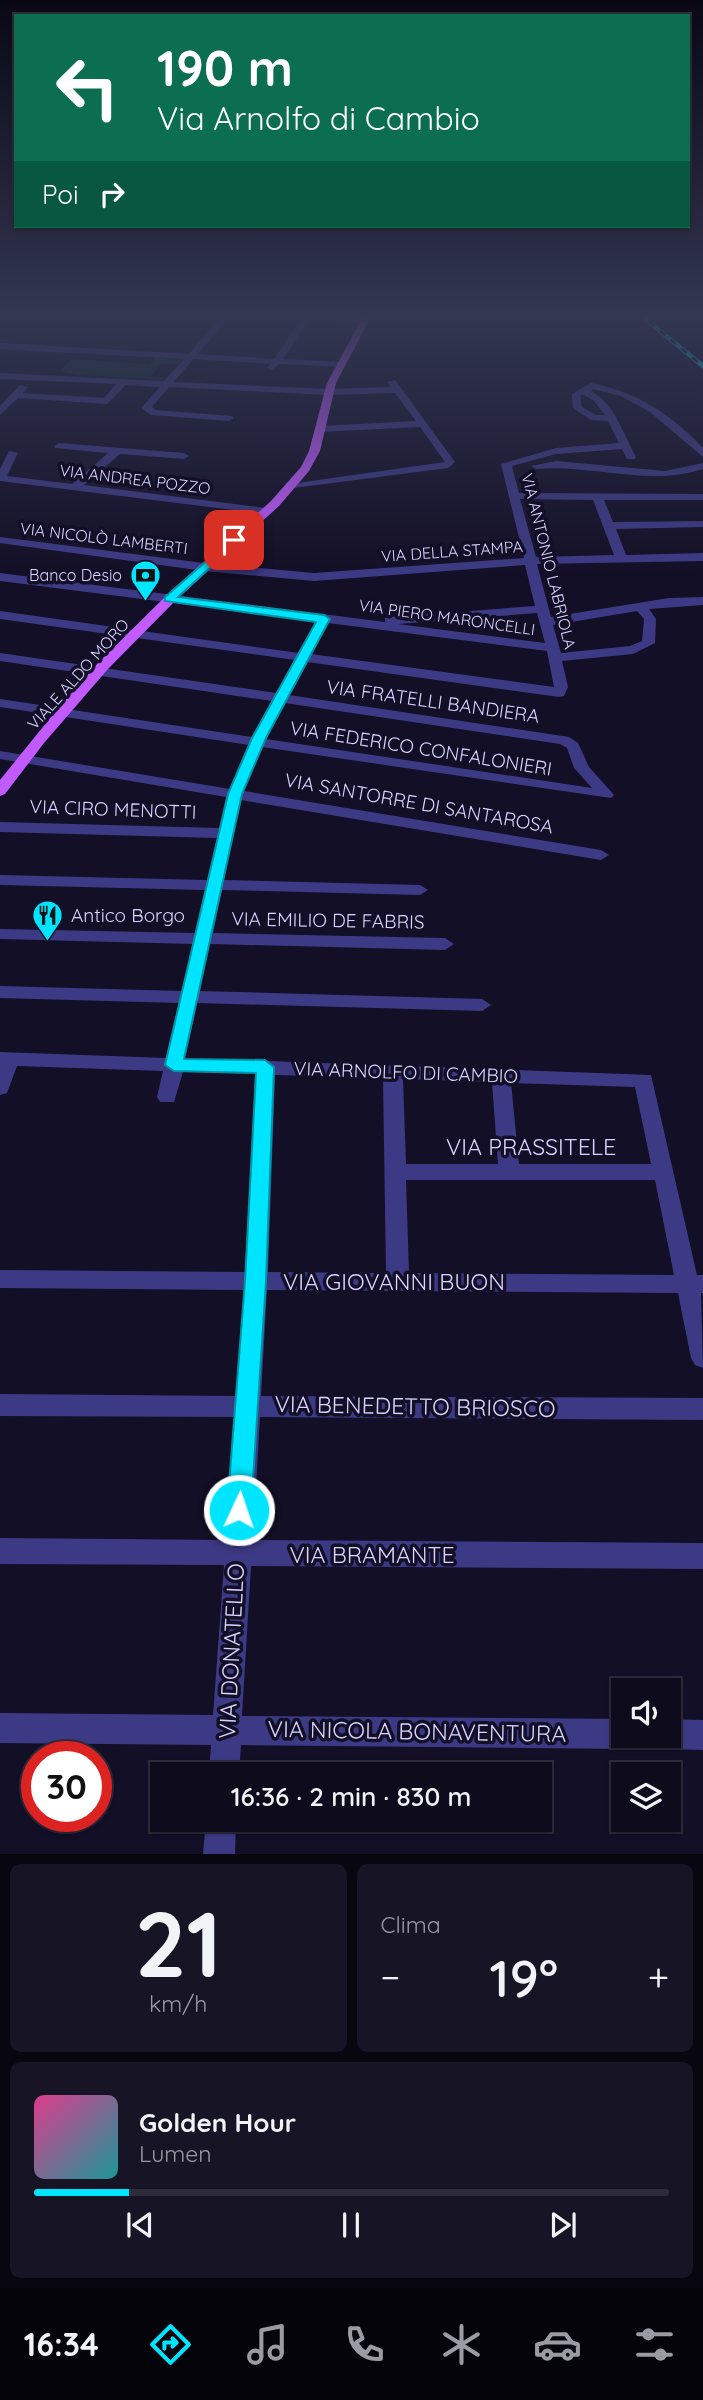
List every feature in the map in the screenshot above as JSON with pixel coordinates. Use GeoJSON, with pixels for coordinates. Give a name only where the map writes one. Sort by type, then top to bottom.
{"type":"FeatureCollection","features":[{"type":"Feature","properties":{"kind":"main road","name":"VIALE ALDO MORO"},"geometry":{"type":"LineString","coordinates":[[0,791],[23,759],[169,599],[290,487],[307,466],[318,444],[326,400]]}},
{"type":"Feature","properties":{"kind":"street"},"geometry":{"type":"LineString","coordinates":[[79,400],[108,400]]}},
{"type":"Feature","properties":{"kind":"street"},"geometry":{"type":"LineString","coordinates":[[156,400],[147,411],[229,418]]}},
{"type":"Feature","properties":{"kind":"street"},"geometry":{"type":"LineString","coordinates":[[290,487],[447,465],[450,462],[405,400]]}},
{"type":"Feature","properties":{"kind":"street"},"geometry":{"type":"LineString","coordinates":[[576,400],[578,408],[594,418],[610,418]]}},
{"type":"Feature","properties":{"kind":"street"},"geometry":{"type":"LineString","coordinates":[[598,400],[631,457]]}},
{"type":"Feature","properties":{"kind":"street"},"geometry":{"type":"LineString","coordinates":[[636,400],[679,427],[703,454]]}},
{"type":"Feature","properties":{"kind":"street"},"geometry":{"type":"LineString","coordinates":[[320,429],[424,425]]}},
{"type":"Feature","properties":{"kind":"street"},"geometry":{"type":"LineString","coordinates":[[58,446],[184,456]]}},
{"type":"Feature","properties":{"kind":"street","name":"VIA ANTONIO LABRIOLA"},"geometry":{"type":"LineString","coordinates":[[302,658],[559,694],[561,687],[554,653],[506,464],[556,451],[624,446]]}},
{"type":"Feature","properties":{"kind":"street"},"geometry":{"type":"LineString","coordinates":[[75,487],[117,451]]}},
{"type":"Feature","properties":{"kind":"street"},"geometry":{"type":"LineString","coordinates":[[1,478],[13,453]]}},
{"type":"Feature","properties":{"kind":"street"},"geometry":{"type":"LineString","coordinates":[[508,471],[559,463],[669,473],[703,466]]}},
{"type":"Feature","properties":{"kind":"street","name":"VIA ANDREA POZZO"},"geometry":{"type":"LineString","coordinates":[[1,478],[265,511]]}},
{"type":"Feature","properties":{"kind":"street"},"geometry":{"type":"LineString","coordinates":[[515,496],[700,499]]}},
{"type":"Feature","properties":{"kind":"street"},"geometry":{"type":"LineString","coordinates":[[598,498],[621,558]]}},
{"type":"Feature","properties":{"kind":"street"},"geometry":{"type":"LineString","coordinates":[[609,526],[703,524]]}},
{"type":"Feature","properties":{"kind":"street"},"geometry":{"type":"LineString","coordinates":[[0,551],[5,541]]}},
{"type":"Feature","properties":{"kind":"street","name":"VIA NICOLÒ LAMBERTI"},"geometry":{"type":"LineString","coordinates":[[5,541],[204,567]]}},
{"type":"Feature","properties":{"kind":"street","name":"VIA DELLA STAMPA"},"geometry":{"type":"LineString","coordinates":[[204,567],[314,577],[530,561],[703,557]]}},
{"type":"Feature","properties":{"kind":"street","name":"VIA PIERO MARONCELLI"},"geometry":{"type":"LineString","coordinates":[[0,577],[362,624],[414,625],[554,653],[633,650],[648,643],[650,619],[640,607]]}},
{"type":"Feature","properties":{"kind":"street"},"geometry":{"type":"LineString","coordinates":[[414,625],[703,601]]}},
{"type":"Feature","properties":{"kind":"street"},"geometry":{"type":"LineString","coordinates":[[0,615],[302,658]]}},
{"type":"Feature","properties":{"kind":"street"},"geometry":{"type":"LineString","coordinates":[[167,1097],[235,794],[256,743],[324,619]]}},
{"type":"Feature","properties":{"kind":"street","name":"VIA FRATELLI BANDIERA"},"geometry":{"type":"LineString","coordinates":[[0,657],[564,740],[573,746],[582,768],[606,795]]}},
{"type":"Feature","properties":{"kind":"street","name":"VIA FEDERICO CONFALONIERI"},"geometry":{"type":"LineString","coordinates":[[0,704],[606,795]]}},
{"type":"Feature","properties":{"kind":"street","name":"VIA SANTORRE DI SANTAROSA"},"geometry":{"type":"LineString","coordinates":[[0,755],[601,855]]}},
{"type":"Feature","properties":{"kind":"street","name":"VIA CIRO MENOTTI"},"geometry":{"type":"LineString","coordinates":[[0,827],[225,833]]}},
{"type":"Feature","properties":{"kind":"street"},"geometry":{"type":"LineString","coordinates":[[0,880],[420,890]]}},
{"type":"Feature","properties":{"kind":"street","name":"VIA EMILIO DE FABRIS"},"geometry":{"type":"LineString","coordinates":[[0,934],[445,944]]}},
{"type":"Feature","properties":{"kind":"street"},"geometry":{"type":"LineString","coordinates":[[0,992],[482,1005]]}},
{"type":"Feature","properties":{"kind":"street"},"geometry":{"type":"LineString","coordinates":[[0,1088],[4,1059]]}},
{"type":"Feature","properties":{"kind":"street","name":"VIA ARNOLFO DI CAMBIO"},"geometry":{"type":"LineString","coordinates":[[4,1059],[644,1080],[664,1172]]}},
{"type":"Feature","properties":{"kind":"street","name":"VIA DONATELLO"},"geometry":{"type":"LineString","coordinates":[[225,1762],[245,1404],[256,1281],[265,1067]]}},
{"type":"Feature","properties":{"kind":"street"},"geometry":{"type":"LineString","coordinates":[[393,1072],[398,1280]]}},
{"type":"Feature","properties":{"kind":"street"},"geometry":{"type":"LineString","coordinates":[[502,1076],[509,1172]]}},
{"type":"Feature","properties":{"kind":"street","name":"VIA PRASSITELE"},"geometry":{"type":"LineString","coordinates":[[397,1172],[664,1172]]}},
{"type":"Feature","properties":{"kind":"street"},"geometry":{"type":"LineString","coordinates":[[664,1172],[695,1284],[703,1358]]}},
{"type":"Feature","properties":{"kind":"street","name":"VIA GIOVANNI BUON"},"geometry":{"type":"LineString","coordinates":[[0,1279],[695,1284]]}},
{"type":"Feature","properties":{"kind":"street","name":"VIA BENEDETTO BRIOSCO"},"geometry":{"type":"LineString","coordinates":[[0,1405],[245,1404],[703,1409]]}},
{"type":"Feature","properties":{"kind":"street","name":"VIA BRAMANTE"},"geometry":{"type":"LineString","coordinates":[[0,1551],[703,1556]]}},
{"type":"Feature","properties":{"kind":"street","name":"VIA NICOLA BONAVENTURA"},"geometry":{"type":"LineString","coordinates":[[0,1728],[227,1728],[611,1734]]}},
{"type":"Feature","properties":{"kind":"street"},"geometry":{"type":"LineString","coordinates":[[681,1734],[703,1735]]}},
{"type":"Feature","properties":{"kind":"street"},"geometry":{"type":"LineString","coordinates":[[219,1854],[220,1832]]}},
{"type":"Feature","properties":{"kind":"place","name":"Banco Desio"},"geometry":{"type":"Point","coordinates":[145,602]}},
{"type":"Feature","properties":{"kind":"place","name":"Antico Borgo"},"geometry":{"type":"Point","coordinates":[48,942]}},
{"type":"Feature","properties":{"kind":"route"},"geometry":{"type":"LineString","coordinates":[[234,540],[169,599],[324,619],[259,738],[235,794],[174,1065],[265,1067],[256,1281],[239,1510]]}}]}
